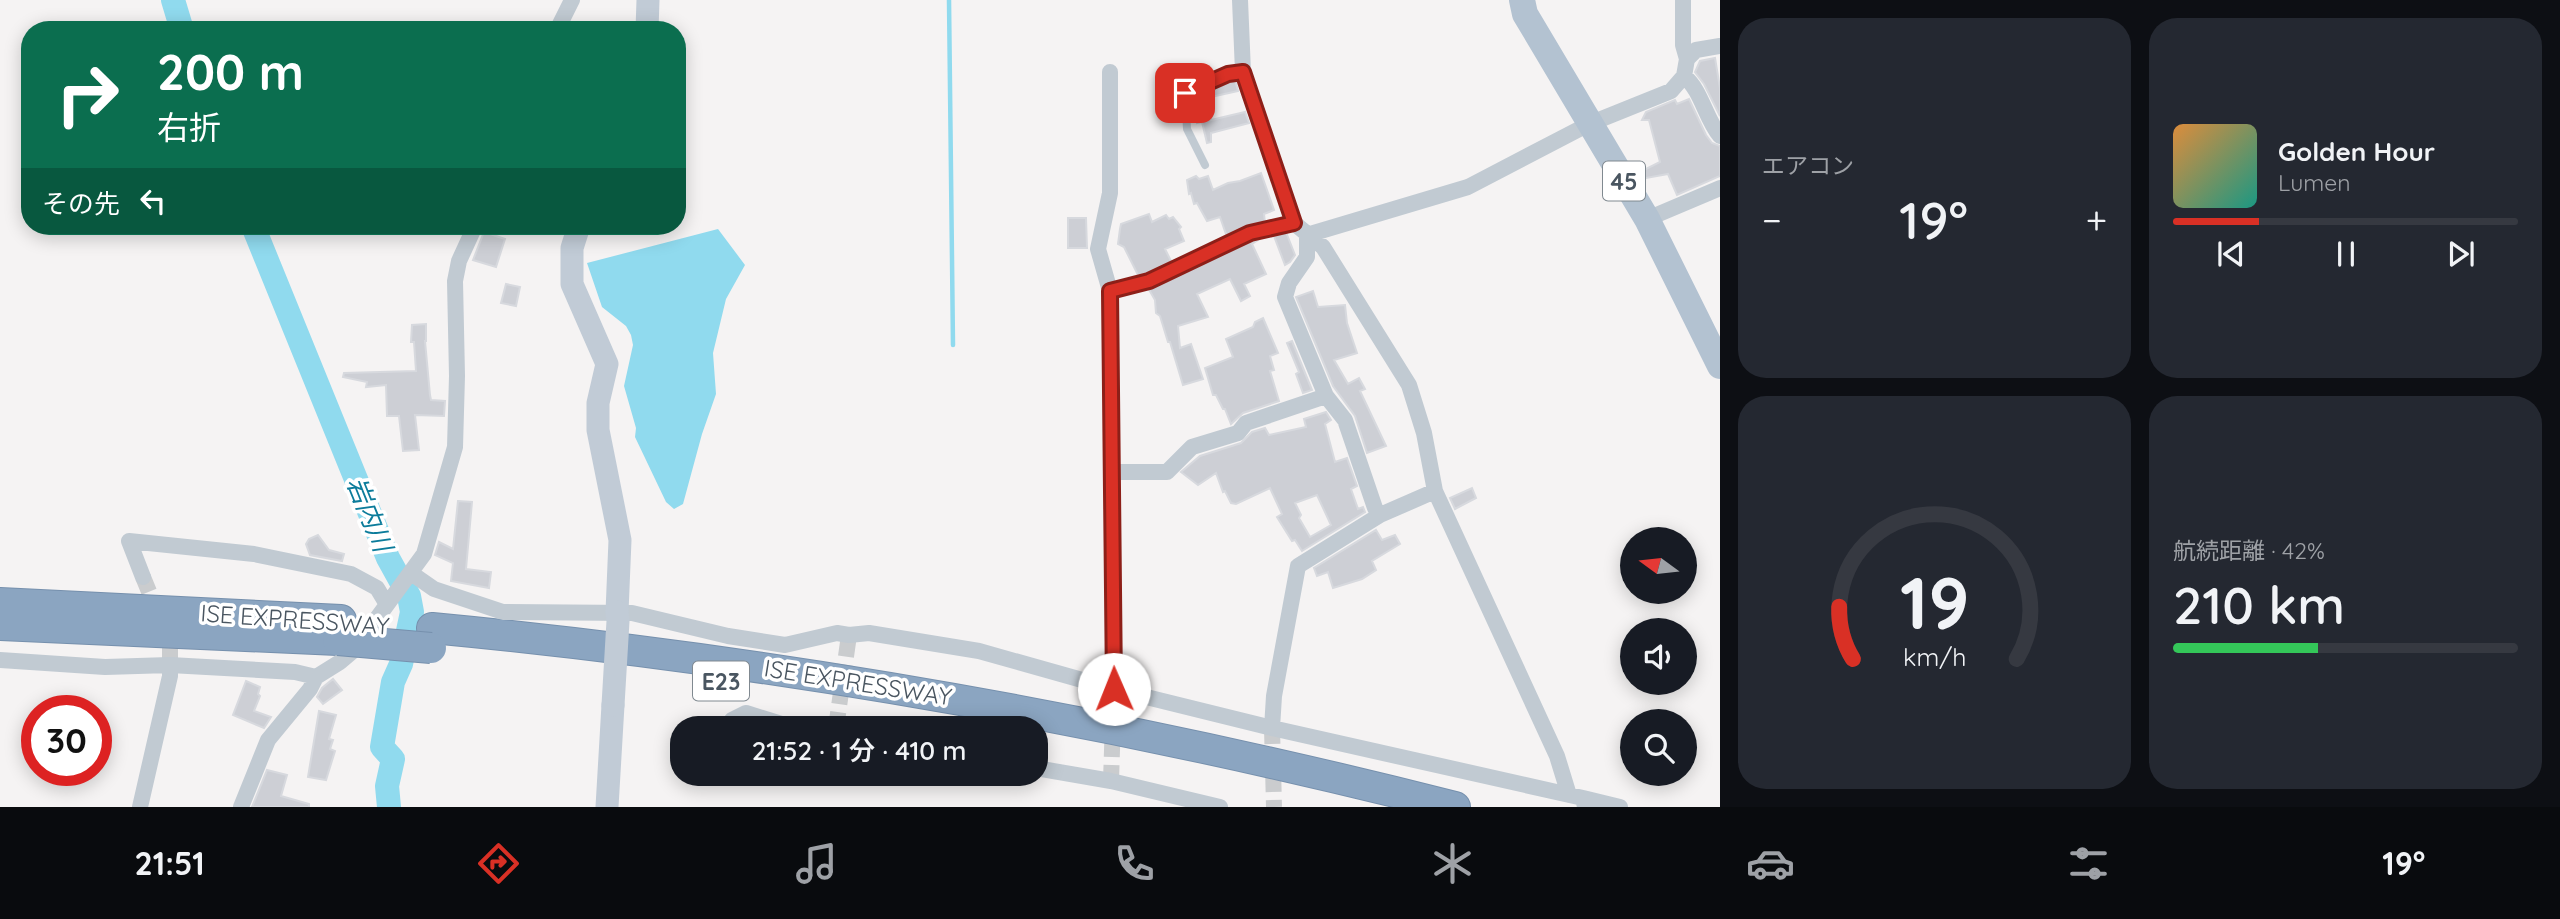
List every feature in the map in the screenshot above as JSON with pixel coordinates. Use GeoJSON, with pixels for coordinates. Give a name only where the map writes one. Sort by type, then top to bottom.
{"type":"FeatureCollection","features":[{"type":"Feature","properties":{"kind":"highway"},"geometry":{"type":"LineString","coordinates":[[0,589],[218,600],[246,614]]}},
{"type":"Feature","properties":{"kind":"highway","name":"ISE EXPRESSWAY"},"geometry":{"type":"LineString","coordinates":[[0,603],[246,614],[339,630]]}},
{"type":"Feature","properties":{"kind":"highway","name":"ISE EXPRESSWAY"},"geometry":{"type":"LineString","coordinates":[[0,625],[339,630],[668,654],[912,690],[1174,741],[1455,807]]}},
{"type":"Feature","properties":{"kind":"highway","name":"ISE EXPRESSWAY"},"geometry":{"type":"LineString","coordinates":[[431,638],[946,716]]}},
{"type":"Feature","properties":{"kind":"highway"},"geometry":{"type":"LineString","coordinates":[[1048,735],[1169,760],[1370,807]]}},
{"type":"Feature","properties":{"kind":"main road"},"geometry":{"type":"LineString","coordinates":[[647,21],[648,0]]}},
{"type":"Feature","properties":{"kind":"main road","name":"45"},"geometry":{"type":"LineString","coordinates":[[1522,0],[1525,14],[1647,219],[1720,366]]}},
{"type":"Feature","properties":{"kind":"main road"},"geometry":{"type":"LineString","coordinates":[[576,235],[572,248],[572,284],[607,364],[598,403],[598,430],[620,540],[607,807]]}},
{"type":"Feature","properties":{"kind":"street"},"geometry":{"type":"LineString","coordinates":[[562,21],[572,0]]}},
{"type":"Feature","properties":{"kind":"street"},"geometry":{"type":"LineString","coordinates":[[1240,0],[1243,72],[1294,223],[1323,247],[1409,385],[1424,433],[1435,491],[1579,800]]}},
{"type":"Feature","properties":{"kind":"street"},"geometry":{"type":"LineString","coordinates":[[1683,0],[1683,45],[1688,59]]}},
{"type":"Feature","properties":{"kind":"street"},"geometry":{"type":"LineString","coordinates":[[1307,235],[1468,187],[1589,124],[1671,91],[1684,76],[1688,59],[1696,50],[1720,46]]}},
{"type":"Feature","properties":{"kind":"street"},"geometry":{"type":"LineString","coordinates":[[1110,72],[1110,193],[1098,249],[1110,291],[1114,689]]}},
{"type":"Feature","properties":{"kind":"street"},"geometry":{"type":"LineString","coordinates":[[1684,76],[1693,83],[1713,127],[1720,136]]}},
{"type":"Feature","properties":{"kind":"street"},"geometry":{"type":"LineString","coordinates":[[1647,219],[1720,188]]}},
{"type":"Feature","properties":{"kind":"street"},"geometry":{"type":"LineString","coordinates":[[241,807],[268,740],[316,677],[340,663],[353,651],[424,554],[455,447],[455,281],[459,261],[471,235]]}},
{"type":"Feature","properties":{"kind":"street"},"geometry":{"type":"LineString","coordinates":[[1307,235],[1307,257],[1289,283],[1285,297],[1326,396],[1345,419],[1375,508],[1380,515]]}},
{"type":"Feature","properties":{"kind":"street"},"geometry":{"type":"LineString","coordinates":[[1111,472],[1167,472],[1192,447],[1238,433],[1246,423],[1326,396]]}},
{"type":"Feature","properties":{"kind":"street"},"geometry":{"type":"LineString","coordinates":[[1272,727],[1274,696],[1298,566],[1380,515],[1435,491]]}},
{"type":"Feature","properties":{"kind":"street"},"geometry":{"type":"LineString","coordinates":[[143,577],[129,541],[254,554],[351,574],[377,588],[386,603]]}},
{"type":"Feature","properties":{"kind":"street"},"geometry":{"type":"LineString","coordinates":[[411,573],[434,589],[503,612],[632,613],[728,636],[785,645],[837,633],[869,633],[979,651],[1114,689],[1579,800],[1620,807]]}},
{"type":"Feature","properties":{"kind":"street"},"geometry":{"type":"LineString","coordinates":[[0,660],[105,667],[170,665],[295,672],[316,677]]}},
{"type":"Feature","properties":{"kind":"street"},"geometry":{"type":"LineString","coordinates":[[140,807],[170,676],[170,665]]}},
{"type":"Feature","properties":{"kind":"street"},"geometry":{"type":"LineString","coordinates":[[1048,770],[1111,781],[1220,807]]}},
{"type":"Feature","properties":{"kind":"lane"},"geometry":{"type":"LineString","coordinates":[[1205,165],[1187,129],[1185,93],[1228,74],[1243,72]]}},
{"type":"Feature","properties":{"kind":"lane"},"geometry":{"type":"LineString","coordinates":[[1110,291],[1149,281],[1250,233],[1294,223]]}},
{"type":"Feature","properties":{"kind":"water"},"geometry":{"type":"Polygon","coordinates":[[[718,229],[745,265],[726,299],[713,353],[716,394],[683,504],[674,509],[666,502],[635,437],[636,428],[624,386],[633,345],[631,335],[626,326],[602,307],[587,263],[718,229]]]}},
{"type":"Feature","properties":{"kind":"building"},"geometry":{"type":"Polygon","coordinates":[[[1715,58],[1720,88],[1720,116],[1695,72],[1700,61],[1715,58]]]}},
{"type":"Feature","properties":{"kind":"building"},"geometry":{"type":"Polygon","coordinates":[[[1235,80],[1238,91],[1211,97],[1211,89],[1235,80]]]}},
{"type":"Feature","properties":{"kind":"building"},"geometry":{"type":"Polygon","coordinates":[[[1206,91],[1211,120],[1245,112],[1249,123],[1211,133],[1211,142],[1207,143],[1202,122],[1197,123],[1193,115],[1192,97],[1206,91]]]}},
{"type":"Feature","properties":{"kind":"building"},"geometry":{"type":"Polygon","coordinates":[[[1689,99],[1706,135],[1712,143],[1720,146],[1720,176],[1677,195],[1668,174],[1641,179],[1638,173],[1660,162],[1649,120],[1642,120],[1646,112],[1675,100],[1677,104],[1689,99]]]}},
{"type":"Feature","properties":{"kind":"building"},"geometry":{"type":"Polygon","coordinates":[[[1261,173],[1274,210],[1264,214],[1265,223],[1247,227],[1227,237],[1220,217],[1207,221],[1197,203],[1194,204],[1191,193],[1189,194],[1187,180],[1196,176],[1199,179],[1208,176],[1213,190],[1261,173]]]}},
{"type":"Feature","properties":{"kind":"building"},"geometry":{"type":"Polygon","coordinates":[[[1149,214],[1152,222],[1166,215],[1169,219],[1173,217],[1181,227],[1179,229],[1184,241],[1165,249],[1172,263],[1139,277],[1124,247],[1118,244],[1120,229],[1121,224],[1149,214]]]}},
{"type":"Feature","properties":{"kind":"building"},"geometry":{"type":"Polygon","coordinates":[[[1068,218],[1086,218],[1087,248],[1068,248],[1068,218]]]}},
{"type":"Feature","properties":{"kind":"building"},"geometry":{"type":"Polygon","coordinates":[[[1286,232],[1295,255],[1285,265],[1274,236],[1286,232]]]}},
{"type":"Feature","properties":{"kind":"building"},"geometry":{"type":"Polygon","coordinates":[[[483,235],[505,239],[496,267],[473,260],[483,235]]]}},
{"type":"Feature","properties":{"kind":"building"},"geometry":{"type":"Polygon","coordinates":[[[1264,236],[1252,244],[1266,274],[1244,284],[1250,296],[1241,301],[1230,279],[1197,294],[1208,317],[1178,326],[1180,348],[1191,344],[1203,379],[1183,385],[1170,342],[1160,316],[1156,313],[1155,300],[1148,288],[1252,239],[1264,236]]]}},
{"type":"Feature","properties":{"kind":"building"},"geometry":{"type":"Polygon","coordinates":[[[506,284],[520,287],[516,306],[501,303],[506,284]]]}},
{"type":"Feature","properties":{"kind":"building"},"geometry":{"type":"Polygon","coordinates":[[[1313,291],[1318,307],[1345,305],[1347,323],[1357,353],[1334,360],[1348,384],[1359,378],[1365,389],[1360,391],[1386,446],[1367,453],[1355,416],[1333,386],[1296,297],[1313,291]]]}},
{"type":"Feature","properties":{"kind":"building"},"geometry":{"type":"Polygon","coordinates":[[[1263,318],[1278,353],[1270,356],[1274,370],[1270,371],[1279,401],[1243,413],[1231,424],[1225,409],[1216,395],[1213,395],[1205,368],[1233,357],[1226,339],[1253,327],[1255,322],[1263,318]]]}},
{"type":"Feature","properties":{"kind":"building"},"geometry":{"type":"Polygon","coordinates":[[[426,324],[430,395],[431,400],[445,401],[444,416],[415,415],[419,450],[403,451],[399,416],[387,416],[386,385],[366,387],[367,382],[343,377],[344,373],[416,371],[414,342],[411,342],[412,325],[426,324]]]}},
{"type":"Feature","properties":{"kind":"building"},"geometry":{"type":"Polygon","coordinates":[[[1292,341],[1312,390],[1303,393],[1296,374],[1299,372],[1287,343],[1292,341]]]}},
{"type":"Feature","properties":{"kind":"building"},"geometry":{"type":"Polygon","coordinates":[[[1326,412],[1331,420],[1325,424],[1335,462],[1347,458],[1357,486],[1351,489],[1358,509],[1363,507],[1365,512],[1302,551],[1295,540],[1292,541],[1277,517],[1282,514],[1270,488],[1236,504],[1231,503],[1225,491],[1223,492],[1216,473],[1198,485],[1181,472],[1200,456],[1241,443],[1252,432],[1265,428],[1269,435],[1306,427],[1304,419],[1326,412]],[[1317,495],[1295,503],[1301,515],[1299,518],[1310,537],[1331,525],[1317,495]]]}},
{"type":"Feature","properties":{"kind":"building"},"geometry":{"type":"Polygon","coordinates":[[[1472,488],[1476,498],[1455,509],[1450,498],[1472,488]]]}},
{"type":"Feature","properties":{"kind":"building"},"geometry":{"type":"Polygon","coordinates":[[[458,501],[472,502],[466,569],[491,572],[489,588],[451,581],[453,563],[435,555],[439,542],[453,549],[458,501]]]}},
{"type":"Feature","properties":{"kind":"building"},"geometry":{"type":"Polygon","coordinates":[[[1376,530],[1382,540],[1395,535],[1400,544],[1372,561],[1376,570],[1362,579],[1333,588],[1328,572],[1317,576],[1314,568],[1376,530]]]}},
{"type":"Feature","properties":{"kind":"building"},"geometry":{"type":"Polygon","coordinates":[[[318,535],[329,550],[344,554],[342,561],[310,555],[306,544],[309,539],[318,535]]]}},
{"type":"Feature","properties":{"kind":"building"},"geometry":{"type":"Polygon","coordinates":[[[333,679],[342,690],[323,704],[317,697],[322,688],[333,679]]]}},
{"type":"Feature","properties":{"kind":"building"},"geometry":{"type":"Polygon","coordinates":[[[246,681],[260,687],[260,696],[254,711],[271,717],[264,728],[233,715],[246,681]]]}},
{"type":"Feature","properties":{"kind":"building"},"geometry":{"type":"Polygon","coordinates":[[[319,711],[336,715],[329,739],[333,740],[330,749],[335,751],[326,780],[308,777],[319,711]]]}},
{"type":"Feature","properties":{"kind":"building"},"geometry":{"type":"Polygon","coordinates":[[[267,770],[287,775],[281,796],[309,804],[309,807],[252,807],[267,770]]]}},
{"type":"Feature","properties":{"kind":"waterway","name":"岩内川"},"geometry":{"type":"LineString","coordinates":[[173,0],[179,21]]}},
{"type":"Feature","properties":{"kind":"waterway"},"geometry":{"type":"LineString","coordinates":[[949,0],[953,345]]}},
{"type":"Feature","properties":{"kind":"waterway","name":"岩内川"},"geometry":{"type":"LineString","coordinates":[[257,235],[388,558],[409,596],[412,612],[401,664],[393,682],[382,747],[393,759],[387,786],[389,807]]}},
{"type":"Feature","properties":{"kind":"tunnel"},"geometry":{"type":"LineString","coordinates":[[143,577],[170,643],[170,665]]}},
{"type":"Feature","properties":{"kind":"tunnel"},"geometry":{"type":"LineString","coordinates":[[838,716],[849,635]]}},
{"type":"Feature","properties":{"kind":"tunnel"},"geometry":{"type":"LineString","coordinates":[[1111,781],[1114,689]]}},
{"type":"Feature","properties":{"kind":"tunnel"},"geometry":{"type":"LineString","coordinates":[[1272,728],[1274,807]]}},
{"type":"Feature","properties":{"kind":"route"},"geometry":{"type":"LineString","coordinates":[[1114,689],[1110,291],[1149,281],[1250,233],[1294,223],[1243,72],[1228,74],[1185,93]]}}]}
